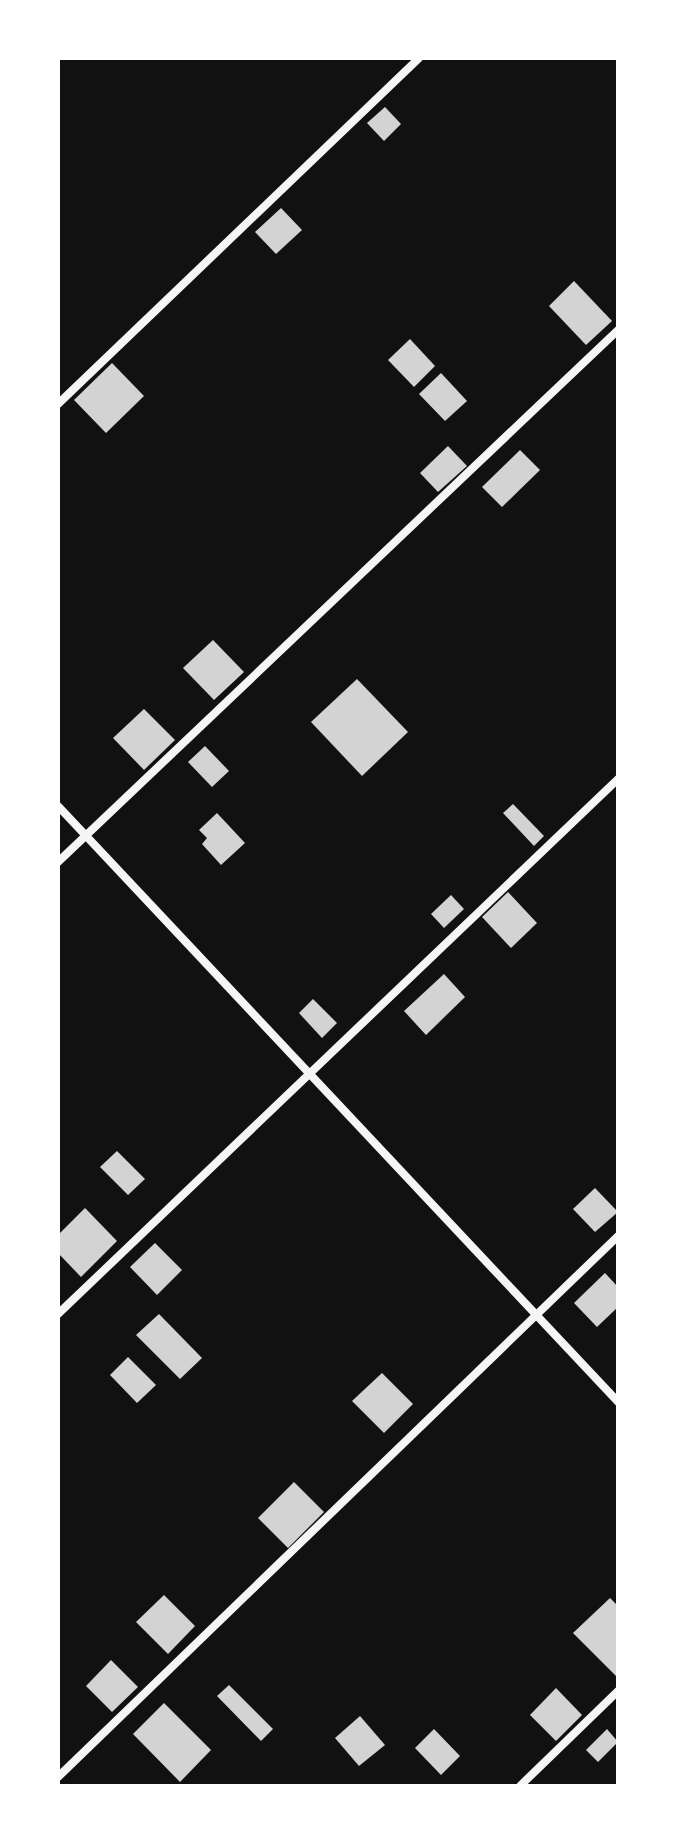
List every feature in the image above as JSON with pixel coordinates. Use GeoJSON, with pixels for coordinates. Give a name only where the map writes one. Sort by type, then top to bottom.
{"type":"FeatureCollection","features":[{"type":"Feature","properties":{"kind":"street"},"geometry":{"type":"LineString","coordinates":[[58,404],[419,58]]}},
{"type":"Feature","properties":{"kind":"street"},"geometry":{"type":"LineString","coordinates":[[58,862],[618,330]]}},
{"type":"Feature","properties":{"kind":"street"},"geometry":{"type":"LineString","coordinates":[[58,1314],[618,779]]}},
{"type":"Feature","properties":{"kind":"street"},"geometry":{"type":"LineString","coordinates":[[58,806],[618,1402]]}},
{"type":"Feature","properties":{"kind":"street"},"geometry":{"type":"LineString","coordinates":[[58,1777],[618,1236]]}},
{"type":"Feature","properties":{"kind":"street"},"geometry":{"type":"LineString","coordinates":[[520,1786],[618,1691]]}},
{"type":"Feature","properties":{"kind":"building"},"geometry":{"type":"Polygon","coordinates":[[[385,107],[401,124],[384,141],[367,123],[385,107]]]}},
{"type":"Feature","properties":{"kind":"building"},"geometry":{"type":"Polygon","coordinates":[[[281,208],[302,230],[276,254],[255,232],[281,208]]]}},
{"type":"Feature","properties":{"kind":"building"},"geometry":{"type":"Polygon","coordinates":[[[574,281],[612,321],[586,345],[549,306],[574,281]]]}},
{"type":"Feature","properties":{"kind":"building"},"geometry":{"type":"Polygon","coordinates":[[[410,339],[435,366],[414,387],[388,360],[410,339]]]}},
{"type":"Feature","properties":{"kind":"building"},"geometry":{"type":"Polygon","coordinates":[[[112,363],[144,396],[106,433],[74,400],[112,363]]]}},
{"type":"Feature","properties":{"kind":"building"},"geometry":{"type":"Polygon","coordinates":[[[441,373],[467,401],[445,421],[419,394],[441,373]]]}},
{"type":"Feature","properties":{"kind":"building"},"geometry":{"type":"Polygon","coordinates":[[[448,446],[467,466],[438,492],[420,473],[448,446]]]}},
{"type":"Feature","properties":{"kind":"building"},"geometry":{"type":"Polygon","coordinates":[[[520,450],[540,470],[502,507],[482,487],[520,450]]]}},
{"type":"Feature","properties":{"kind":"building"},"geometry":{"type":"Polygon","coordinates":[[[213,640],[244,672],[214,700],[183,668],[213,640]]]}},
{"type":"Feature","properties":{"kind":"building"},"geometry":{"type":"Polygon","coordinates":[[[357,679],[408,732],[362,776],[311,722],[357,679]]]}},
{"type":"Feature","properties":{"kind":"building"},"geometry":{"type":"Polygon","coordinates":[[[144,709],[175,740],[144,770],[113,738],[144,709]]]}},
{"type":"Feature","properties":{"kind":"building"},"geometry":{"type":"Polygon","coordinates":[[[205,746],[229,771],[212,787],[188,762],[205,746]]]}},
{"type":"Feature","properties":{"kind":"building"},"geometry":{"type":"Polygon","coordinates":[[[513,804],[544,836],[534,846],[503,813],[513,804]]]}},
{"type":"Feature","properties":{"kind":"building"},"geometry":{"type":"Polygon","coordinates":[[[217,813],[245,843],[221,865],[202,844],[207,838],[199,830],[217,813]]]}},
{"type":"Feature","properties":{"kind":"building"},"geometry":{"type":"Polygon","coordinates":[[[508,892],[537,923],[511,948],[482,917],[508,892]]]}},
{"type":"Feature","properties":{"kind":"building"},"geometry":{"type":"Polygon","coordinates":[[[451,895],[464,909],[444,928],[431,914],[451,895]]]}},
{"type":"Feature","properties":{"kind":"building"},"geometry":{"type":"Polygon","coordinates":[[[444,974],[465,997],[426,1035],[404,1011],[444,974]]]}},
{"type":"Feature","properties":{"kind":"building"},"geometry":{"type":"Polygon","coordinates":[[[313,999],[337,1023],[322,1038],[299,1013],[313,999]]]}},
{"type":"Feature","properties":{"kind":"building"},"geometry":{"type":"Polygon","coordinates":[[[117,1151],[145,1179],[128,1195],[100,1167],[117,1151]]]}},
{"type":"Feature","properties":{"kind":"building"},"geometry":{"type":"Polygon","coordinates":[[[595,1188],[618,1212],[595,1232],[573,1209],[595,1188]]]}},
{"type":"Feature","properties":{"kind":"building"},"geometry":{"type":"Polygon","coordinates":[[[85,1208],[117,1241],[81,1277],[58,1253],[58,1235],[85,1208]]]}},
{"type":"Feature","properties":{"kind":"building"},"geometry":{"type":"Polygon","coordinates":[[[155,1243],[182,1270],[157,1295],[130,1267],[155,1243]]]}},
{"type":"Feature","properties":{"kind":"building"},"geometry":{"type":"Polygon","coordinates":[[[605,1273],[618,1287],[618,1307],[597,1327],[574,1303],[605,1273]]]}},
{"type":"Feature","properties":{"kind":"building"},"geometry":{"type":"Polygon","coordinates":[[[159,1314],[202,1358],[180,1379],[136,1335],[159,1314]]]}},
{"type":"Feature","properties":{"kind":"building"},"geometry":{"type":"Polygon","coordinates":[[[128,1357],[156,1385],[137,1403],[110,1375],[128,1357]]]}},
{"type":"Feature","properties":{"kind":"building"},"geometry":{"type":"Polygon","coordinates":[[[382,1373],[413,1404],[384,1433],[352,1401],[382,1373]]]}},
{"type":"Feature","properties":{"kind":"building"},"geometry":{"type":"Polygon","coordinates":[[[294,1482],[324,1512],[288,1548],[258,1518],[294,1482]]]}},
{"type":"Feature","properties":{"kind":"building"},"geometry":{"type":"Polygon","coordinates":[[[164,1595],[195,1626],[168,1654],[136,1622],[164,1595]]]}},
{"type":"Feature","properties":{"kind":"building"},"geometry":{"type":"Polygon","coordinates":[[[610,1598],[618,1606],[616,1676],[573,1633],[610,1598]]]}},
{"type":"Feature","properties":{"kind":"building"},"geometry":{"type":"Polygon","coordinates":[[[111,1660],[138,1687],[112,1712],[86,1686],[111,1660]]]}},
{"type":"Feature","properties":{"kind":"building"},"geometry":{"type":"Polygon","coordinates":[[[229,1685],[273,1729],[261,1741],[217,1696],[229,1685]]]}},
{"type":"Feature","properties":{"kind":"building"},"geometry":{"type":"Polygon","coordinates":[[[556,1688],[582,1715],[556,1741],[530,1715],[556,1688]]]}},
{"type":"Feature","properties":{"kind":"building"},"geometry":{"type":"Polygon","coordinates":[[[164,1703],[211,1750],[180,1782],[133,1734],[164,1703]]]}},
{"type":"Feature","properties":{"kind":"building"},"geometry":{"type":"Polygon","coordinates":[[[360,1716],[385,1745],[359,1766],[335,1738],[360,1716]]]}},
{"type":"Feature","properties":{"kind":"building"},"geometry":{"type":"Polygon","coordinates":[[[434,1729],[460,1756],[441,1775],[415,1748],[434,1729]]]}},
{"type":"Feature","properties":{"kind":"building"},"geometry":{"type":"Polygon","coordinates":[[[607,1729],[618,1742],[598,1762],[586,1750],[607,1729]]]}}]}
